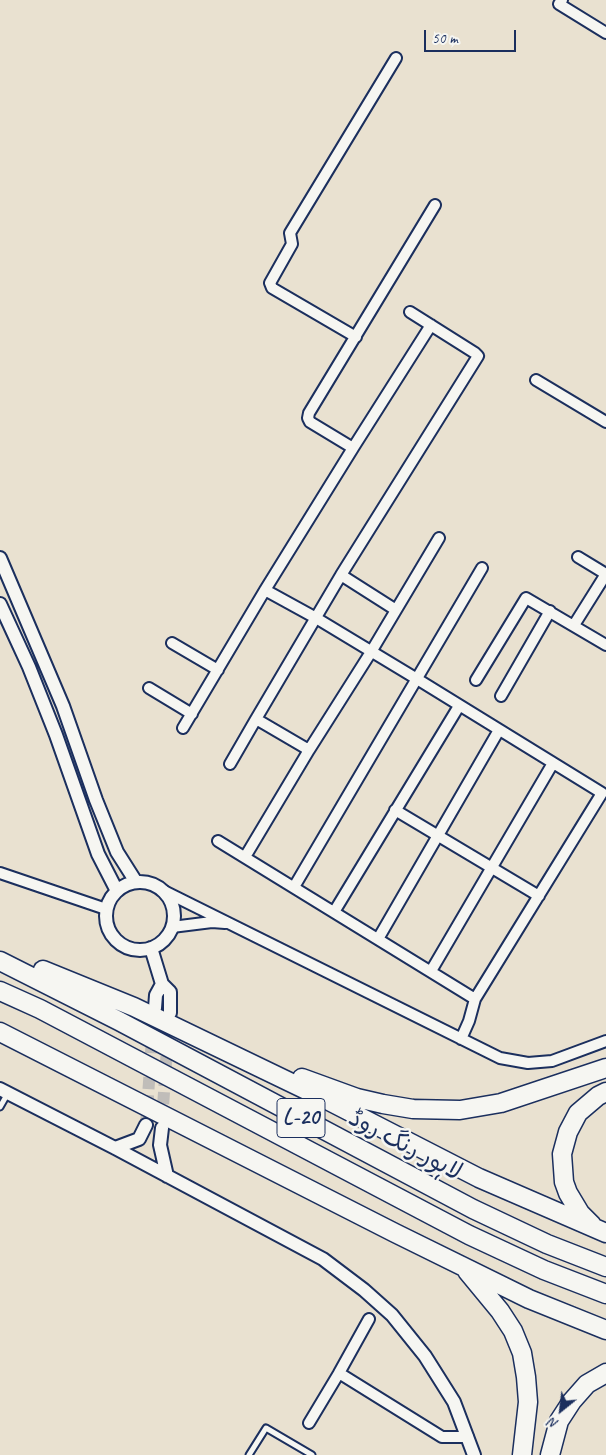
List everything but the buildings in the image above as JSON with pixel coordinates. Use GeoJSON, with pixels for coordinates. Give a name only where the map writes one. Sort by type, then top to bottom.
{"type":"FeatureCollection","features":[{"type":"Feature","properties":{"kind":"highway"},"geometry":{"type":"LineString","coordinates":[[0,955],[26,963],[134,1007],[329,1101],[479,1178],[601,1231]]}},
{"type":"Feature","properties":{"kind":"highway","name":"لاہور رنگ روڈ"},"geometry":{"type":"LineString","coordinates":[[0,961],[119,1021],[473,1209],[547,1244],[606,1267]]}},
{"type":"Feature","properties":{"kind":"highway","name":"لاہور رنگ روڈ"},"geometry":{"type":"LineString","coordinates":[[0,991],[40,1009],[468,1235],[544,1270],[606,1294]]}},
{"type":"Feature","properties":{"kind":"highway"},"geometry":{"type":"LineString","coordinates":[[0,1032],[529,1299],[606,1330]]}},
{"type":"Feature","properties":{"kind":"highway"},"geometry":{"type":"LineString","coordinates":[[221,1050],[358,1098],[413,1109],[460,1110],[501,1103],[606,1068]]}},
{"type":"Feature","properties":{"kind":"highway"},"geometry":{"type":"LineString","coordinates":[[601,1231],[580,1213],[568,1193],[564,1182],[562,1154],[568,1132],[578,1113],[598,1096],[606,1092]]}},
{"type":"Feature","properties":{"kind":"highway"},"geometry":{"type":"LineString","coordinates":[[463,1266],[500,1311],[513,1331],[522,1353],[528,1402],[522,1455]]}},
{"type":"Feature","properties":{"kind":"highway"},"geometry":{"type":"LineString","coordinates":[[550,1455],[559,1421],[572,1401],[587,1384],[606,1373]]}},
{"type":"Feature","properties":{"kind":"street"},"geometry":{"type":"LineString","coordinates":[[562,0],[559,4],[606,33]]}},
{"type":"Feature","properties":{"kind":"street"},"geometry":{"type":"LineString","coordinates":[[356,337],[272,288],[270,283],[292,244],[290,233],[396,58]]}},
{"type":"Feature","properties":{"kind":"street"},"geometry":{"type":"LineString","coordinates":[[354,448],[310,422],[308,418],[436,205]]}},
{"type":"Feature","properties":{"kind":"street"},"geometry":{"type":"LineString","coordinates":[[230,764],[341,575],[478,356],[410,312]]}},
{"type":"Feature","properties":{"kind":"street"},"geometry":{"type":"LineString","coordinates":[[183,728],[265,590],[431,324]]}},
{"type":"Feature","properties":{"kind":"street"},"geometry":{"type":"LineString","coordinates":[[536,380],[606,422]]}},
{"type":"Feature","properties":{"kind":"street"},"geometry":{"type":"LineString","coordinates":[[245,857],[439,538]]}},
{"type":"Feature","properties":{"kind":"street"},"geometry":{"type":"LineString","coordinates":[[0,558],[64,706],[96,800],[117,852],[136,882]]}},
{"type":"Feature","properties":{"kind":"street"},"geometry":{"type":"LineString","coordinates":[[574,626],[606,574],[578,558]]}},
{"type":"Feature","properties":{"kind":"street"},"geometry":{"type":"LineString","coordinates":[[294,887],[482,568]]}},
{"type":"Feature","properties":{"kind":"street"},"geometry":{"type":"LineString","coordinates":[[341,575],[396,610]]}},
{"type":"Feature","properties":{"kind":"street"},"geometry":{"type":"LineString","coordinates":[[265,590],[316,618],[417,679],[604,795],[475,999],[469,1021],[461,1039]]}},
{"type":"Feature","properties":{"kind":"street"},"geometry":{"type":"LineString","coordinates":[[476,680],[527,598],[606,645]]}},
{"type":"Feature","properties":{"kind":"street"},"geometry":{"type":"LineString","coordinates":[[0,604],[29,667],[49,718],[98,854],[117,891]]}},
{"type":"Feature","properties":{"kind":"street"},"geometry":{"type":"LineString","coordinates":[[501,696],[550,611]]}},
{"type":"Feature","properties":{"kind":"street"},"geometry":{"type":"LineString","coordinates":[[172,643],[218,670]]}},
{"type":"Feature","properties":{"kind":"street"},"geometry":{"type":"LineString","coordinates":[[149,688],[192,714]]}},
{"type":"Feature","properties":{"kind":"street"},"geometry":{"type":"LineString","coordinates":[[334,912],[459,706]]}},
{"type":"Feature","properties":{"kind":"street"},"geometry":{"type":"LineString","coordinates":[[256,719],[309,750]]}},
{"type":"Feature","properties":{"kind":"street"},"geometry":{"type":"LineString","coordinates":[[378,939],[499,730]]}},
{"type":"Feature","properties":{"kind":"street"},"geometry":{"type":"LineString","coordinates":[[431,970],[553,763]]}},
{"type":"Feature","properties":{"kind":"street"},"geometry":{"type":"LineString","coordinates":[[395,810],[539,896]]}},
{"type":"Feature","properties":{"kind":"street"},"geometry":{"type":"LineString","coordinates":[[218,841],[431,970],[475,999]]}},
{"type":"Feature","properties":{"kind":"street"},"geometry":{"type":"LineString","coordinates":[[0,873],[106,910]]}},
{"type":"Feature","properties":{"kind":"street"},"geometry":{"type":"LineString","coordinates":[[162,890],[169,898],[173,907],[174,917],[172,927],[164,940],[151,948],[132,950],[114,939],[108,930],[106,920],[108,903],[117,891],[126,885],[136,882],[147,883],[162,890],[229,923],[500,1058],[528,1063],[552,1061],[606,1041]]}},
{"type":"Feature","properties":{"kind":"street"},"geometry":{"type":"LineString","coordinates":[[172,927],[212,922],[229,923]]}},
{"type":"Feature","properties":{"kind":"street"},"geometry":{"type":"LineString","coordinates":[[151,948],[162,984],[170,992],[170,1012]]}},
{"type":"Feature","properties":{"kind":"street"},"geometry":{"type":"LineString","coordinates":[[154,1008],[156,995],[162,984]]}},
{"type":"Feature","properties":{"kind":"street"},"geometry":{"type":"LineString","coordinates":[[4,1091],[323,1259],[364,1290],[392,1315],[425,1356],[454,1402],[474,1455]]}},
{"type":"Feature","properties":{"kind":"street"},"geometry":{"type":"LineString","coordinates":[[139,1139],[146,1125]]}},
{"type":"Feature","properties":{"kind":"street"},"geometry":{"type":"LineString","coordinates":[[162,1128],[160,1145],[166,1176]]}},
{"type":"Feature","properties":{"kind":"street"},"geometry":{"type":"LineString","coordinates":[[115,1148],[139,1139],[160,1145]]}},
{"type":"Feature","properties":{"kind":"street"},"geometry":{"type":"LineString","coordinates":[[309,1423],[369,1319]]}},
{"type":"Feature","properties":{"kind":"street"},"geometry":{"type":"LineString","coordinates":[[339,1373],[442,1437],[468,1437]]}},
{"type":"Feature","properties":{"kind":"lane"},"geometry":{"type":"LineString","coordinates":[[0,1107],[4,1091]]}},
{"type":"Feature","properties":{"kind":"lane"},"geometry":{"type":"LineString","coordinates":[[250,1455],[266,1428],[312,1455]]}},
{"type":"Feature","properties":{"kind":"tunnel"},"geometry":{"type":"LineString","coordinates":[[146,1125],[154,1010]]}},
{"type":"Feature","properties":{"kind":"tunnel"},"geometry":{"type":"LineString","coordinates":[[162,1122],[169,1018]]}}]}
